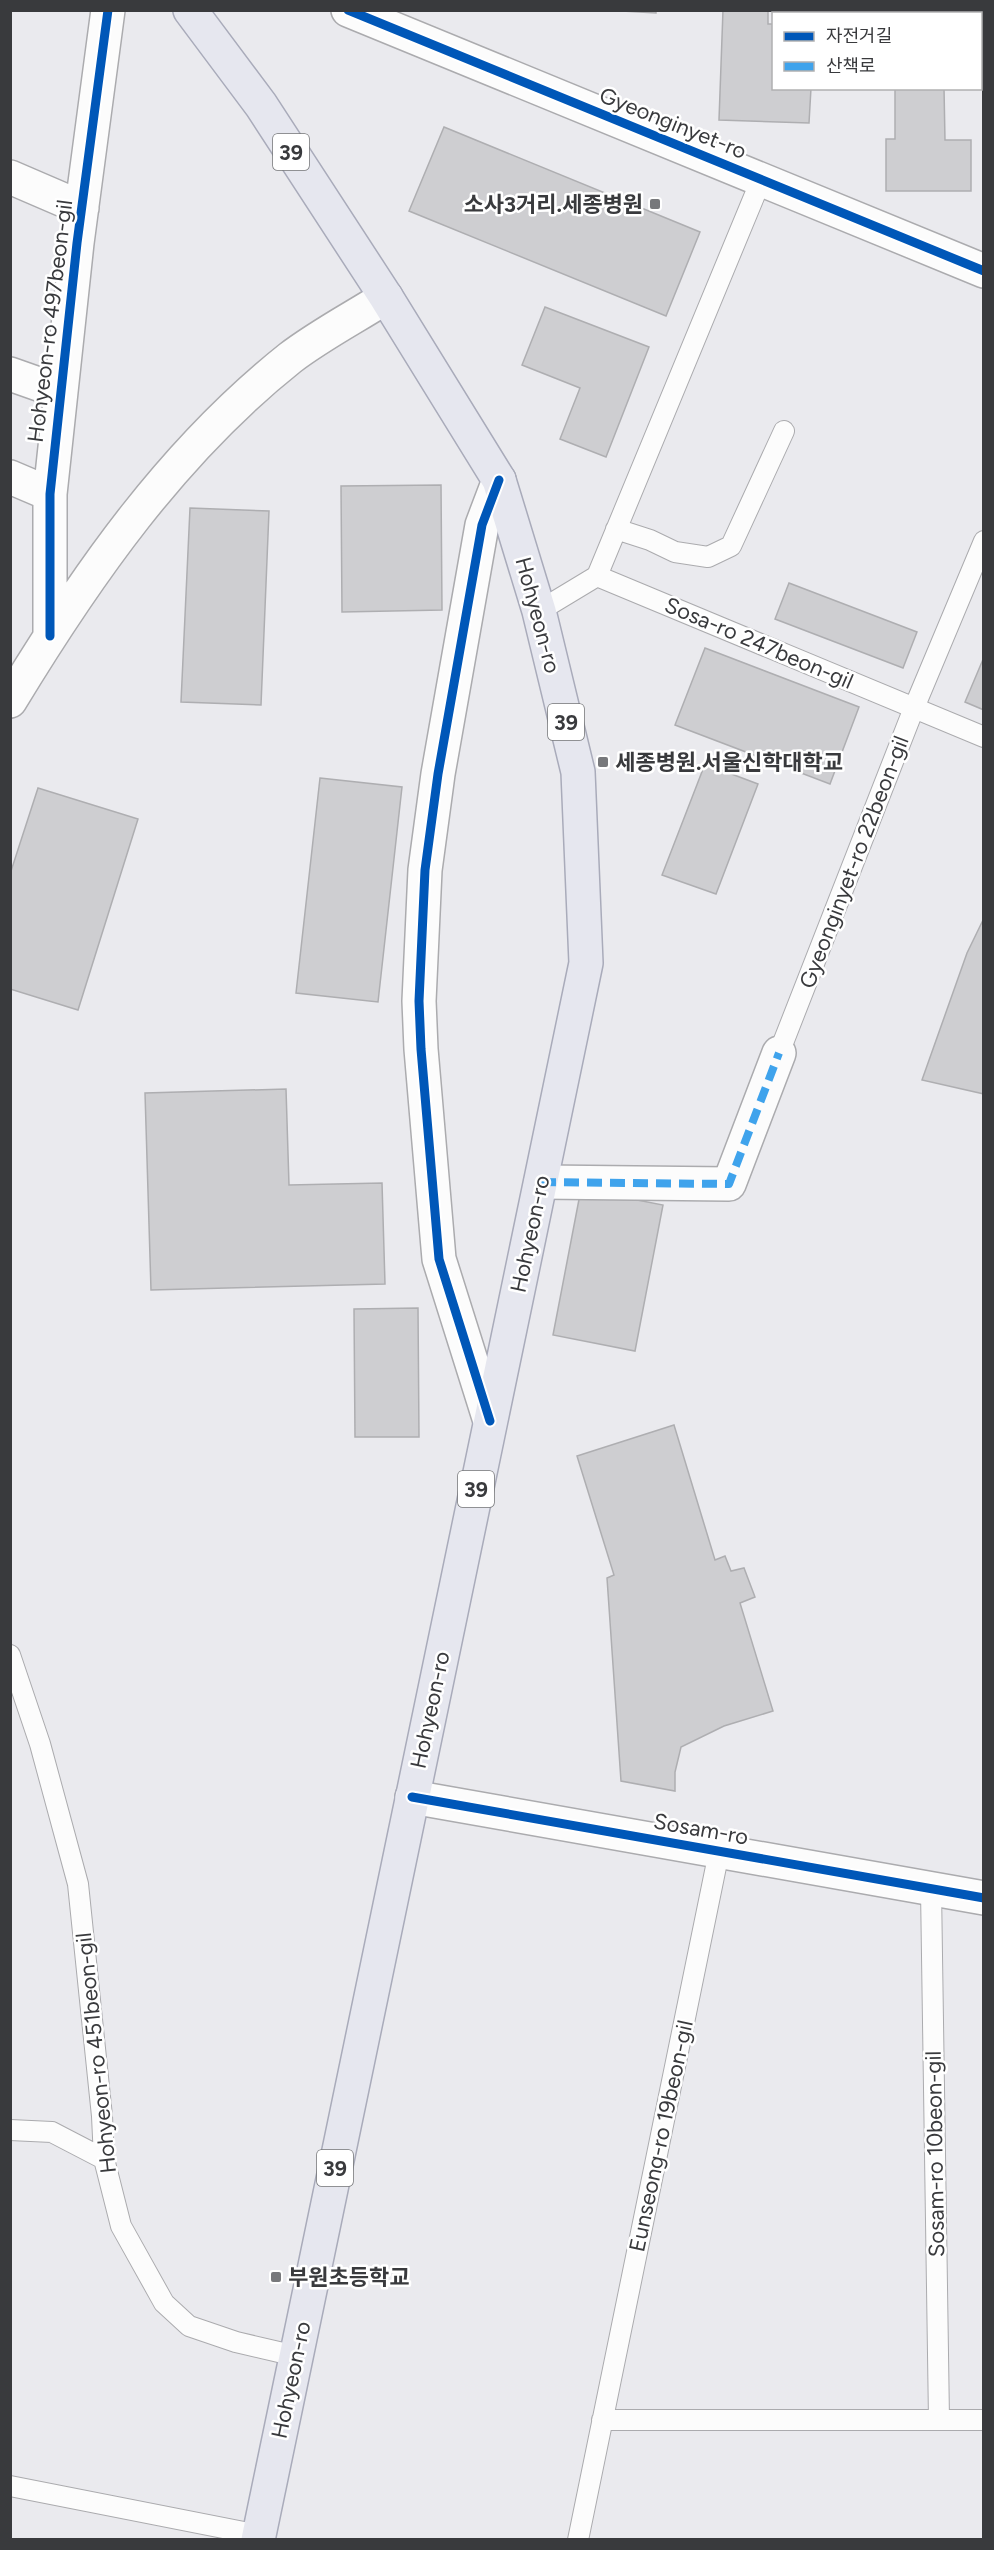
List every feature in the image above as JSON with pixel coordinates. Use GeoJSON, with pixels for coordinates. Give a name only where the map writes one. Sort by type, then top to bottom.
{"type":"FeatureCollection","features":[{"type":"Feature","properties":{"kind":"main road","name":"Hohyeon-ro"},"geometry":{"type":"LineString","coordinates":[[190,10],[261,105],[387,297],[499,480],[539,611],[578,772],[586,963],[258,2537]]}},
{"type":"Feature","properties":{"kind":"street","name":"Hohyeon-ro 497beon-gil"},"geometry":{"type":"LineString","coordinates":[[50,636],[50,494],[82,207],[108,10]]}},
{"type":"Feature","properties":{"kind":"street","name":"Gyeonginyet-ro"},"geometry":{"type":"LineString","coordinates":[[348,10],[984,271]]}},
{"type":"Feature","properties":{"kind":"street"},"geometry":{"type":"LineString","coordinates":[[10,177],[82,207]]}},
{"type":"Feature","properties":{"kind":"street"},"geometry":{"type":"LineString","coordinates":[[10,702],[50,636],[153,491],[225,413],[292,356],[387,297]]}},
{"type":"Feature","properties":{"kind":"street","name":"Hohyeon-ro 497beon-gil"},"geometry":{"type":"LineString","coordinates":[[10,374],[61,392]]}},
{"type":"Feature","properties":{"kind":"street"},"geometry":{"type":"LineString","coordinates":[[10,477],[50,494]]}},
{"type":"Feature","properties":{"kind":"street"},"geometry":{"type":"LineString","coordinates":[[490,1421],[439,1259],[419,1001],[424,870],[438,774],[482,525],[499,480]]}},
{"type":"Feature","properties":{"kind":"street","name":"Gyeonginyet-ro 22beon-gil"},"geometry":{"type":"LineString","coordinates":[[541,1182],[729,1185],[779,1053]]}},
{"type":"Feature","properties":{"kind":"street","name":"Sosam-ro"},"geometry":{"type":"LineString","coordinates":[[412,1797],[984,1898]]}},
{"type":"Feature","properties":{"kind":"lane"},"geometry":{"type":"LineString","coordinates":[[539,611],[597,576],[761,180]]}},
{"type":"Feature","properties":{"kind":"lane"},"geometry":{"type":"LineString","coordinates":[[616,529],[650,540],[675,552],[708,557],[731,546],[784,431]]}},
{"type":"Feature","properties":{"kind":"lane","name":"Gyeonginyet-ro 22beon-gil"},"geometry":{"type":"LineString","coordinates":[[779,1053],[914,708],[984,541]]}},
{"type":"Feature","properties":{"kind":"lane","name":"Sosa-ro 247beon-gil"},"geometry":{"type":"LineString","coordinates":[[597,576],[984,737]]}},
{"type":"Feature","properties":{"kind":"lane","name":"Hohyeon-ro 451beon-gil"},"geometry":{"type":"LineString","coordinates":[[10,1655],[40,1744],[78,1884],[101,2104],[104,2159],[121,2226],[164,2303],[189,2326],[236,2343],[296,2356]]}},
{"type":"Feature","properties":{"kind":"lane","name":"Eunseong-ro 19beon-gil"},"geometry":{"type":"LineString","coordinates":[[578,2540],[719,1851]]}},
{"type":"Feature","properties":{"kind":"lane","name":"Sosam-ro 10beon-gil"},"geometry":{"type":"LineString","coordinates":[[931,1889],[939,2420]]}},
{"type":"Feature","properties":{"kind":"lane"},"geometry":{"type":"LineString","coordinates":[[10,2130],[52,2132],[104,2159]]}},
{"type":"Feature","properties":{"kind":"lane"},"geometry":{"type":"LineString","coordinates":[[602,2420],[984,2420]]}},
{"type":"Feature","properties":{"kind":"lane"},"geometry":{"type":"LineString","coordinates":[[10,2486],[258,2537]]}},
{"type":"Feature","properties":{"kind":"building"},"geometry":{"type":"Polygon","coordinates":[[[604,10],[656,10],[656,13],[604,10]]]}},
{"type":"Feature","properties":{"kind":"building"},"geometry":{"type":"Polygon","coordinates":[[[723,10],[768,10],[768,24],[772,24],[772,90],[811,90],[809,123],[719,120],[723,10]]]}},
{"type":"Feature","properties":{"kind":"building"},"geometry":{"type":"Polygon","coordinates":[[[897,10],[946,10],[946,12],[897,12],[897,10]]]}},
{"type":"Feature","properties":{"kind":"building"},"geometry":{"type":"Polygon","coordinates":[[[895,90],[944,90],[945,140],[971,140],[971,191],[886,191],[886,139],[895,139],[895,90]]]}},
{"type":"Feature","properties":{"kind":"building"},"geometry":{"type":"Polygon","coordinates":[[[444,127],[700,232],[666,316],[409,211],[444,127]]]}},
{"type":"Feature","properties":{"kind":"building"},"geometry":{"type":"Polygon","coordinates":[[[545,307],[649,347],[606,457],[560,439],[580,388],[522,365],[545,307]]]}},
{"type":"Feature","properties":{"kind":"building"},"geometry":{"type":"Polygon","coordinates":[[[441,485],[442,610],[342,612],[341,486],[441,485]]]}},
{"type":"Feature","properties":{"kind":"building"},"geometry":{"type":"Polygon","coordinates":[[[190,508],[269,511],[261,705],[181,702],[190,508]]]}},
{"type":"Feature","properties":{"kind":"building"},"geometry":{"type":"Polygon","coordinates":[[[789,583],[917,632],[903,668],[775,619],[789,583]]]}},
{"type":"Feature","properties":{"kind":"building"},"geometry":{"type":"Polygon","coordinates":[[[705,648],[859,707],[830,784],[675,725],[705,648]]]}},
{"type":"Feature","properties":{"kind":"building"},"geometry":{"type":"Polygon","coordinates":[[[984,657],[984,710],[965,702],[984,657]]]}},
{"type":"Feature","properties":{"kind":"building"},"geometry":{"type":"Polygon","coordinates":[[[705,764],[758,784],[716,894],[662,875],[705,764]]]}},
{"type":"Feature","properties":{"kind":"building"},"geometry":{"type":"Polygon","coordinates":[[[320,778],[402,787],[378,1002],[296,993],[320,778]]]}},
{"type":"Feature","properties":{"kind":"building"},"geometry":{"type":"Polygon","coordinates":[[[38,788],[138,819],[78,1010],[10,989],[10,874],[38,788]]]}},
{"type":"Feature","properties":{"kind":"building"},"geometry":{"type":"Polygon","coordinates":[[[984,918],[984,1094],[922,1080],[967,953],[984,918]]]}},
{"type":"Feature","properties":{"kind":"building"},"geometry":{"type":"Polygon","coordinates":[[[286,1089],[289,1185],[382,1183],[385,1284],[151,1290],[145,1093],[286,1089]]]}},
{"type":"Feature","properties":{"kind":"building"},"geometry":{"type":"Polygon","coordinates":[[[581,1189],[663,1205],[635,1351],[553,1335],[581,1189]]]}},
{"type":"Feature","properties":{"kind":"building"},"geometry":{"type":"Polygon","coordinates":[[[418,1308],[419,1437],[355,1437],[354,1309],[418,1308]]]}},
{"type":"Feature","properties":{"kind":"building"},"geometry":{"type":"Polygon","coordinates":[[[674,1425],[715,1560],[725,1556],[731,1571],[744,1568],[755,1597],[740,1603],[773,1711],[724,1726],[681,1747],[675,1772],[675,1791],[621,1781],[607,1578],[614,1575],[577,1456],[674,1425]]]}},
{"type":"Feature","properties":{"kind":"marked path"},"geometry":{"type":"LineString","coordinates":[[541,1182],[729,1184],[779,1053]]}},
{"type":"Feature","properties":{"kind":"cycle path"},"geometry":{"type":"LineString","coordinates":[[50,636],[50,494],[77,243],[108,10]]}},
{"type":"Feature","properties":{"kind":"cycle path"},"geometry":{"type":"LineString","coordinates":[[348,10],[984,271]]}},
{"type":"Feature","properties":{"kind":"cycle path"},"geometry":{"type":"LineString","coordinates":[[490,1421],[439,1259],[419,1001],[425,870],[438,774],[482,525],[499,480]]}},
{"type":"Feature","properties":{"kind":"cycle path"},"geometry":{"type":"LineString","coordinates":[[412,1797],[984,1898]]}},
{"type":"Feature","properties":{"kind":"place","name":"소사3거리.세종병원"},"geometry":{"type":"Point","coordinates":[655,204]}},
{"type":"Feature","properties":{"kind":"place","name":"세종병원.서울신학대학교"},"geometry":{"type":"Point","coordinates":[603,762]}},
{"type":"Feature","properties":{"kind":"place","name":"부원초등학교"},"geometry":{"type":"Point","coordinates":[276,2277]}}]}
